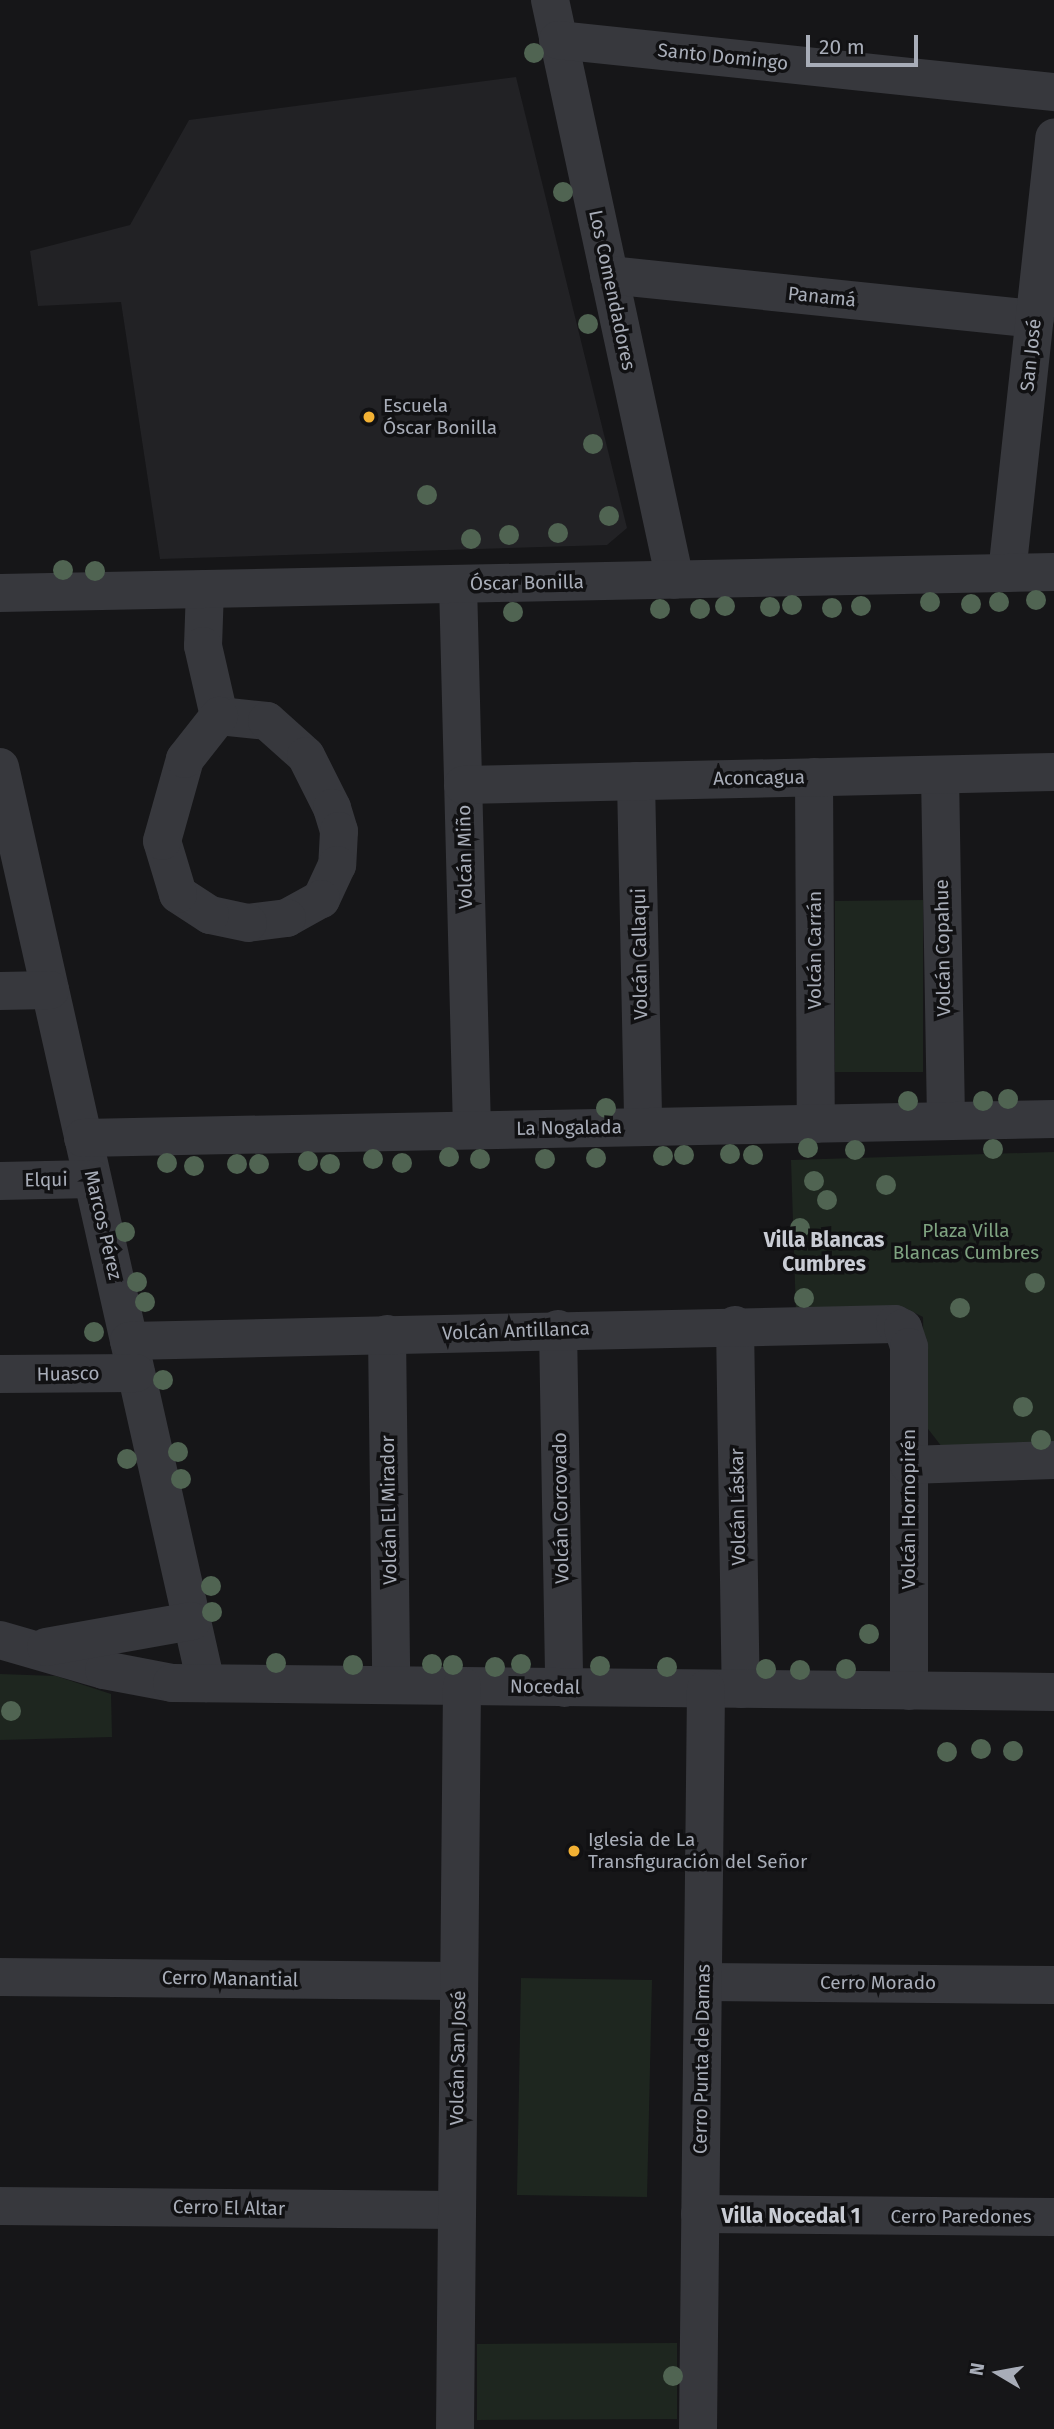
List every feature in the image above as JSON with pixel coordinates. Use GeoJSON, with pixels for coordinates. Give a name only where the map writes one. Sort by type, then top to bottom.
{"type":"FeatureCollection","features":[{"type":"Feature","properties":{"kind":"street","name":"Los Comendadores"},"geometry":{"type":"LineString","coordinates":[[550,0],[675,580]]}},
{"type":"Feature","properties":{"kind":"street","name":"Santo Domingo"},"geometry":{"type":"LineString","coordinates":[[558,40],[1054,92]]}},
{"type":"Feature","properties":{"kind":"street","name":"San José"},"geometry":{"type":"LineString","coordinates":[[1007,573],[1035,320],[1049,228],[1054,138]]}},
{"type":"Feature","properties":{"kind":"street","name":"Panamá"},"geometry":{"type":"LineString","coordinates":[[609,275],[1035,320]]}},
{"type":"Feature","properties":{"kind":"street","name":"Óscar Bonilla"},"geometry":{"type":"LineString","coordinates":[[0,593],[1054,572]]}},
{"type":"Feature","properties":{"kind":"street","name":"Volcán Miño"},"geometry":{"type":"LineString","coordinates":[[458,584],[472,1130]]}},
{"type":"Feature","properties":{"kind":"street"},"geometry":{"type":"LineString","coordinates":[[205,589],[203,646],[219,716]]}},
{"type":"Feature","properties":{"kind":"street"},"geometry":{"type":"LineString","coordinates":[[219,716],[267,721],[306,756],[332,808],[339,831],[337,864],[321,899],[287,918],[248,923],[210,915],[178,894],[162,841],[186,759],[219,716]]}},
{"type":"Feature","properties":{"kind":"street","name":"Aconcagua"},"geometry":{"type":"LineString","coordinates":[[463,785],[1054,772]]}},
{"type":"Feature","properties":{"kind":"street","name":"Volcán Copahue"},"geometry":{"type":"LineString","coordinates":[[940,775],[946,1121]]}},
{"type":"Feature","properties":{"kind":"street","name":"Volcán Carrán"},"geometry":{"type":"LineString","coordinates":[[814,777],[816,1124]]}},
{"type":"Feature","properties":{"kind":"street","name":"Volcán Callaqui"},"geometry":{"type":"LineString","coordinates":[[636,781],[643,1126]]}},
{"type":"Feature","properties":{"kind":"street","name":"Marcos Pérez"},"geometry":{"type":"LineString","coordinates":[[2,787],[206,1683]]}},
{"type":"Feature","properties":{"kind":"street"},"geometry":{"type":"LineString","coordinates":[[0,991],[50,990]]}},
{"type":"Feature","properties":{"kind":"street","name":"La Nogalada"},"geometry":{"type":"LineString","coordinates":[[83,1138],[1054,1119]]}},
{"type":"Feature","properties":{"kind":"street","name":"Elqui"},"geometry":{"type":"LineString","coordinates":[[0,1181],[93,1179]]}},
{"type":"Feature","properties":{"kind":"street","name":"Volcán Antillanca"},"geometry":{"type":"LineString","coordinates":[[133,1357],[387,1334],[885,1321],[902,1328]]}},
{"type":"Feature","properties":{"kind":"street","name":"Volcán Láskar"},"geometry":{"type":"LineString","coordinates":[[724,1689],[735,1325]]}},
{"type":"Feature","properties":{"kind":"street","name":"Volcán Hornopirén"},"geometry":{"type":"LineString","coordinates":[[902,1328],[909,1347],[909,1691]]}},
{"type":"Feature","properties":{"kind":"street","name":"Volcán Corcovado"},"geometry":{"type":"LineString","coordinates":[[558,1329],[564,1688]]}},
{"type":"Feature","properties":{"kind":"street","name":"Volcán El Mirador"},"geometry":{"type":"LineString","coordinates":[[387,1334],[391,1685]]}},
{"type":"Feature","properties":{"kind":"street","name":"Huasco"},"geometry":{"type":"LineString","coordinates":[[0,1374],[133,1357]]}},
{"type":"Feature","properties":{"kind":"street"},"geometry":{"type":"LineString","coordinates":[[909,1465],[1054,1460]]}},
{"type":"Feature","properties":{"kind":"street","name":"Nocedal"},"geometry":{"type":"LineString","coordinates":[[41,1648],[192,1621]]}},
{"type":"Feature","properties":{"kind":"street","name":"Nocedal"},"geometry":{"type":"LineString","coordinates":[[0,1640],[41,1648],[135,1678],[206,1683],[1054,1692]]}},
{"type":"Feature","properties":{"kind":"street","name":"Volcán San José"},"geometry":{"type":"LineString","coordinates":[[455,2429],[462,1686]]}},
{"type":"Feature","properties":{"kind":"street","name":"Cerro Punta de Damas"},"geometry":{"type":"LineString","coordinates":[[698,2429],[703,1982],[724,1689]]}},
{"type":"Feature","properties":{"kind":"street","name":"Cerro Manantial"},"geometry":{"type":"LineString","coordinates":[[0,1977],[459,1982]]}},
{"type":"Feature","properties":{"kind":"street","name":"Cerro Morado"},"geometry":{"type":"LineString","coordinates":[[703,1982],[1054,1984]]}},
{"type":"Feature","properties":{"kind":"street","name":"Cerro El Altar"},"geometry":{"type":"LineString","coordinates":[[0,2206],[457,2210]]}},
{"type":"Feature","properties":{"kind":"street","name":"Cerro Paredones"},"geometry":{"type":"LineString","coordinates":[[700,2214],[1054,2217]]}},
{"type":"Feature","properties":{"kind":"shaded area","name":"Escuela Óscar Bonilla"},"geometry":{"type":"Polygon","coordinates":[[[516,77],[627,528],[607,545],[160,559],[121,302],[38,306],[30,251],[130,225],[189,120],[516,77]]]}},
{"type":"Feature","properties":{"kind":"green space"},"geometry":{"type":"Polygon","coordinates":[[[923,900],[923,1072],[835,1072],[835,901],[923,900]]]}},
{"type":"Feature","properties":{"kind":"green space","name":"Plaza Villa Blancas Cumbres"},"geometry":{"type":"Polygon","coordinates":[[[1054,1152],[1054,1443],[942,1447],[925,1425],[923,1317],[901,1306],[796,1314],[791,1160],[1054,1152]]]}},
{"type":"Feature","properties":{"kind":"green space"},"geometry":{"type":"Polygon","coordinates":[[[0,1674],[56,1676],[111,1694],[112,1737],[0,1740],[0,1674]]]}},
{"type":"Feature","properties":{"kind":"green space"},"geometry":{"type":"Polygon","coordinates":[[[521,1978],[652,1980],[647,2197],[517,2195],[521,1978]]]}},
{"type":"Feature","properties":{"kind":"green space"},"geometry":{"type":"Polygon","coordinates":[[[677,2343],[677,2419],[477,2420],[477,2344],[677,2343]]]}},
{"type":"Feature","properties":{"kind":"place","name":"Escuela Óscar Bonilla"},"geometry":{"type":"Point","coordinates":[369,417]}},
{"type":"Feature","properties":{"kind":"place","name":"Iglesia de La Transfiguración del Señor"},"geometry":{"type":"Point","coordinates":[574,1851]}},
{"type":"Feature","properties":{"kind":"district","name":"Villa Blancas Cumbres"},"geometry":{"type":"Point","coordinates":[824,1252]}},
{"type":"Feature","properties":{"kind":"district","name":"Villa Nocedal 1"},"geometry":{"type":"Point","coordinates":[791,2216]}}]}
